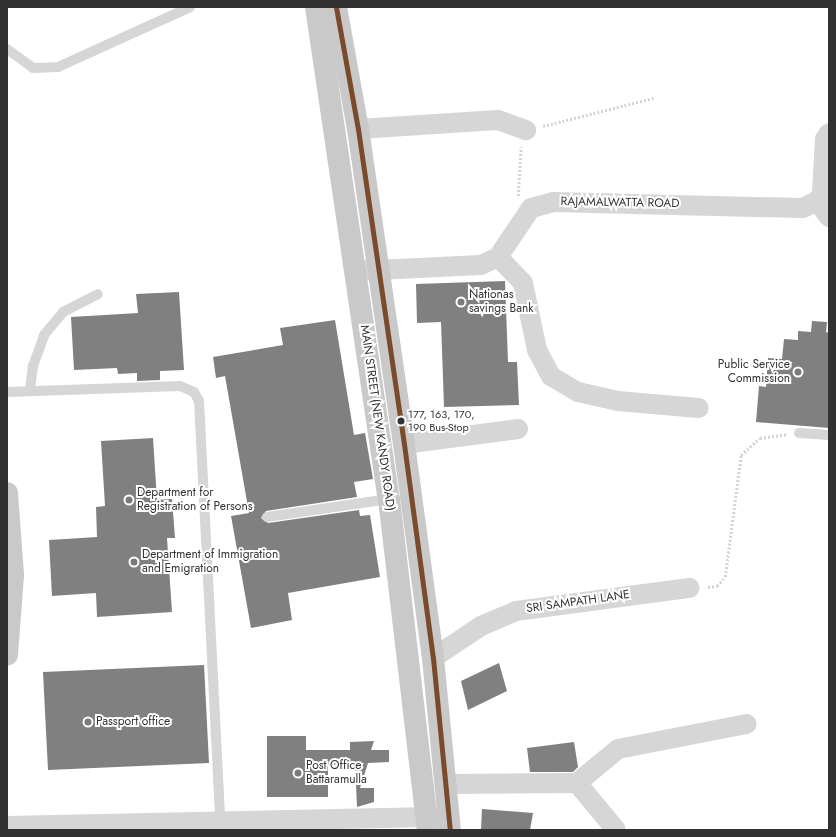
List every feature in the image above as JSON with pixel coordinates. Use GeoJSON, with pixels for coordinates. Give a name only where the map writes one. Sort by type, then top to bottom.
{"type":"FeatureCollection","features":[{"type":"Feature","properties":{"kind":"main road","name":"MAIN STREET (NEW KANDY ROAD)"},"geometry":{"type":"LineString","coordinates":[[316,7],[356,271],[388,498],[428,824]]}},
{"type":"Feature","properties":{"kind":"main road","name":"MAIN STREET (NEW KANDY ROAD)"},"geometry":{"type":"LineString","coordinates":[[336,7],[358,129],[376,267],[404,444],[433,658],[450,823]]}},
{"type":"Feature","properties":{"kind":"main road"},"geometry":{"type":"LineString","coordinates":[[7,492],[13,575],[7,655]]}},
{"type":"Feature","properties":{"kind":"street"},"geometry":{"type":"LineString","coordinates":[[358,129],[498,120],[526,130]]}},
{"type":"Feature","properties":{"kind":"street","name":"RAJAMALWATTA ROAD"},"geometry":{"type":"LineString","coordinates":[[498,257],[517,224],[531,208],[553,202],[823,209],[822,194],[825,139],[829,133]]}},
{"type":"Feature","properties":{"kind":"street"},"geometry":{"type":"LineString","coordinates":[[356,271],[376,267],[481,265],[498,257],[523,283],[537,350],[551,376],[578,392],[611,399],[699,408]]}},
{"type":"Feature","properties":{"kind":"street"},"geometry":{"type":"LineString","coordinates":[[404,444],[518,429]]}},
{"type":"Feature","properties":{"kind":"street","name":"SRI SAMPATH LANE"},"geometry":{"type":"LineString","coordinates":[[433,658],[481,626],[516,610],[689,588]]}},
{"type":"Feature","properties":{"kind":"street"},"geometry":{"type":"LineString","coordinates":[[446,784],[577,783],[618,750],[747,724]]}},
{"type":"Feature","properties":{"kind":"street"},"geometry":{"type":"LineString","coordinates":[[577,783],[616,830]]}},
{"type":"Feature","properties":{"kind":"street"},"geometry":{"type":"LineString","coordinates":[[7,826],[450,823]]}},
{"type":"Feature","properties":{"kind":"lane"},"geometry":{"type":"LineString","coordinates":[[7,49],[33,68],[58,68],[190,7]]}},
{"type":"Feature","properties":{"kind":"lane"},"geometry":{"type":"LineString","coordinates":[[30,390],[33,366],[44,335],[63,312],[98,294]]}},
{"type":"Feature","properties":{"kind":"lane"},"geometry":{"type":"LineString","coordinates":[[7,392],[30,390],[180,386],[194,392],[199,401],[225,824]]}},
{"type":"Feature","properties":{"kind":"lane"},"geometry":{"type":"LineString","coordinates":[[799,434],[829,435]]}},
{"type":"Feature","properties":{"kind":"lane"},"geometry":{"type":"LineString","coordinates":[[267,517],[388,498]]}},
{"type":"Feature","properties":{"kind":"path"},"geometry":{"type":"LineString","coordinates":[[517,224],[521,142],[526,130],[654,98]]}},
{"type":"Feature","properties":{"kind":"path"},"geometry":{"type":"LineString","coordinates":[[689,588],[716,586],[725,576],[741,455],[760,438],[799,434]]}},
{"type":"Feature","properties":{"kind":"building"},"geometry":{"type":"Polygon","coordinates":[[[505,281],[508,362],[517,362],[519,405],[444,407],[441,322],[417,323],[416,284],[505,281]]]}},
{"type":"Feature","properties":{"kind":"building"},"geometry":{"type":"Polygon","coordinates":[[[179,292],[184,370],[160,371],[160,380],[137,381],[137,373],[118,374],[117,368],[74,370],[71,317],[138,313],[136,294],[179,292]]]}},
{"type":"Feature","properties":{"kind":"building"},"geometry":{"type":"Polygon","coordinates":[[[335,320],[354,435],[365,433],[373,479],[354,482],[357,497],[266,511],[261,518],[268,523],[359,510],[360,516],[370,515],[380,577],[288,593],[292,620],[251,628],[231,516],[249,513],[225,376],[216,378],[213,357],[283,345],[280,328],[335,320]]]}},
{"type":"Feature","properties":{"kind":"building","name":"Public Service Commission"},"geometry":{"type":"Polygon","coordinates":[[[812,321],[827,322],[826,332],[829,333],[829,428],[756,422],[759,386],[766,387],[768,358],[782,359],[784,339],[798,340],[798,331],[811,332],[812,321]]]}},
{"type":"Feature","properties":{"kind":"building"},"geometry":{"type":"Polygon","coordinates":[[[153,438],[157,500],[172,499],[175,538],[167,538],[172,612],[97,617],[96,593],[52,596],[49,540],[97,537],[96,507],[105,506],[101,441],[153,438]]]}},
{"type":"Feature","properties":{"kind":"building"},"geometry":{"type":"Polygon","coordinates":[[[499,663],[507,691],[468,710],[461,681],[499,663]]]}},
{"type":"Feature","properties":{"kind":"building"},"geometry":{"type":"Polygon","coordinates":[[[204,665],[209,763],[48,770],[43,672],[204,665]]]}},
{"type":"Feature","properties":{"kind":"building","name":"Post Office Battaramulla"},"geometry":{"type":"Polygon","coordinates":[[[267,736],[306,736],[306,750],[350,750],[350,742],[374,741],[371,750],[389,750],[389,762],[368,763],[360,788],[374,788],[374,802],[357,807],[355,763],[328,765],[328,797],[267,797],[267,736]]]}},
{"type":"Feature","properties":{"kind":"building"},"geometry":{"type":"Polygon","coordinates":[[[574,742],[578,767],[573,772],[530,772],[527,748],[574,742]]]}},
{"type":"Feature","properties":{"kind":"building"},"geometry":{"type":"Polygon","coordinates":[[[482,809],[533,813],[530,830],[481,830],[482,809]]]}},
{"type":"Feature","properties":{"kind":"transit line"},"geometry":{"type":"LineString","coordinates":[[336,7],[358,129],[404,444],[433,658],[450,830]]}},
{"type":"Feature","properties":{"kind":"place","name":"Nationas savings Bank"},"geometry":{"type":"Point","coordinates":[461,302]}},
{"type":"Feature","properties":{"kind":"place","name":"Public Service Commission"},"geometry":{"type":"Point","coordinates":[798,372]}},
{"type":"Feature","properties":{"kind":"place","name":"177, 163, 170, 190 Bus-Stop"},"geometry":{"type":"Point","coordinates":[401,421]}},
{"type":"Feature","properties":{"kind":"place","name":"Department for Registration of Persons"},"geometry":{"type":"Point","coordinates":[129,500]}},
{"type":"Feature","properties":{"kind":"place","name":"Department of Immigration and Emigration"},"geometry":{"type":"Point","coordinates":[134,562]}},
{"type":"Feature","properties":{"kind":"place","name":"Passport office"},"geometry":{"type":"Point","coordinates":[88,722]}},
{"type":"Feature","properties":{"kind":"place","name":"Post Office Battaramulla"},"geometry":{"type":"Point","coordinates":[298,773]}}]}
